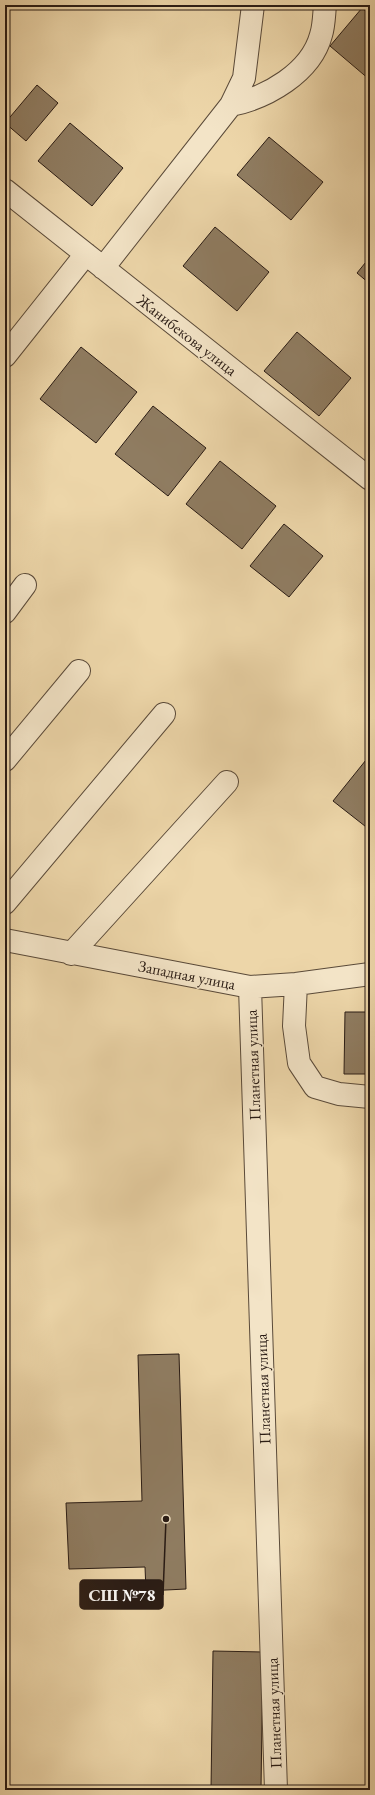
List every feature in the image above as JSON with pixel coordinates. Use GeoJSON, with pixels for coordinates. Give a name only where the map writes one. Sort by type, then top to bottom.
{"type":"FeatureCollection","features":[{"type":"Feature","properties":{"kind":"street"},"geometry":{"type":"LineString","coordinates":[[103,268],[231,105],[244,78],[253,5]]}},
{"type":"Feature","properties":{"kind":"street"},"geometry":{"type":"LineString","coordinates":[[231,105],[248,102],[266,94],[292,77],[310,56],[321,36],[325,5]]}},
{"type":"Feature","properties":{"kind":"street","name":"Жанибекова улица"},"geometry":{"type":"LineString","coordinates":[[5,191],[370,479]]}},
{"type":"Feature","properties":{"kind":"street"},"geometry":{"type":"LineString","coordinates":[[5,356],[86,254]]}},
{"type":"Feature","properties":{"kind":"street"},"geometry":{"type":"LineString","coordinates":[[5,612],[25,585]]}},
{"type":"Feature","properties":{"kind":"street"},"geometry":{"type":"LineString","coordinates":[[5,760],[79,671]]}},
{"type":"Feature","properties":{"kind":"street"},"geometry":{"type":"LineString","coordinates":[[5,903],[164,714]]}},
{"type":"Feature","properties":{"kind":"street"},"geometry":{"type":"LineString","coordinates":[[71,954],[227,782]]}},
{"type":"Feature","properties":{"kind":"street","name":"Западная улица"},"geometry":{"type":"LineString","coordinates":[[5,940],[250,988],[296,984],[370,974]]}},
{"type":"Feature","properties":{"kind":"street"},"geometry":{"type":"LineString","coordinates":[[296,984],[294,1026],[299,1063],[315,1087],[339,1094],[370,1097]]}},
{"type":"Feature","properties":{"kind":"street","name":"Планетная улица"},"geometry":{"type":"LineString","coordinates":[[250,988],[276,1790]]}},
{"type":"Feature","properties":{"kind":"building"},"geometry":{"type":"Polygon","coordinates":[[[362,8],[370,15],[370,80],[330,46],[362,8]]]}},
{"type":"Feature","properties":{"kind":"building"},"geometry":{"type":"Polygon","coordinates":[[[37,85],[58,103],[26,141],[5,123],[37,85]]]}},
{"type":"Feature","properties":{"kind":"building"},"geometry":{"type":"Polygon","coordinates":[[[70,123],[123,168],[92,206],[38,161],[70,123]]]}},
{"type":"Feature","properties":{"kind":"building"},"geometry":{"type":"Polygon","coordinates":[[[269,137],[323,182],[291,220],[237,175],[269,137]]]}},
{"type":"Feature","properties":{"kind":"building"},"geometry":{"type":"Polygon","coordinates":[[[215,227],[269,272],[237,311],[183,266],[215,227]]]}},
{"type":"Feature","properties":{"kind":"building"},"geometry":{"type":"Polygon","coordinates":[[[370,257],[370,284],[357,273],[370,257]]]}},
{"type":"Feature","properties":{"kind":"building"},"geometry":{"type":"Polygon","coordinates":[[[297,332],[351,378],[319,416],[264,371],[297,332]]]}},
{"type":"Feature","properties":{"kind":"building"},"geometry":{"type":"Polygon","coordinates":[[[81,347],[137,392],[96,443],[40,399],[81,347]]]}},
{"type":"Feature","properties":{"kind":"building"},"geometry":{"type":"Polygon","coordinates":[[[153,406],[206,448],[168,496],[115,454],[153,406]]]}},
{"type":"Feature","properties":{"kind":"building"},"geometry":{"type":"Polygon","coordinates":[[[220,461],[276,506],[242,549],[186,504],[220,461]]]}},
{"type":"Feature","properties":{"kind":"building"},"geometry":{"type":"Polygon","coordinates":[[[284,524],[323,556],[289,597],[250,566],[284,524]]]}},
{"type":"Feature","properties":{"kind":"building"},"geometry":{"type":"Polygon","coordinates":[[[370,755],[370,830],[333,801],[370,755]]]}},
{"type":"Feature","properties":{"kind":"building"},"geometry":{"type":"Polygon","coordinates":[[[345,1012],[370,1012],[370,1074],[344,1074],[345,1012]]]}},
{"type":"Feature","properties":{"kind":"building"},"geometry":{"type":"Polygon","coordinates":[[[179,1354],[186,1589],[146,1591],[145,1567],[69,1569],[66,1503],[142,1501],[138,1355],[179,1354]]]}},
{"type":"Feature","properties":{"kind":"building"},"geometry":{"type":"Polygon","coordinates":[[[213,1651],[263,1652],[261,1789],[211,1789],[213,1651]]]}},
{"type":"Feature","properties":{"kind":"place","name":"СШ №78"},"geometry":{"type":"Point","coordinates":[166,1519]}}]}
